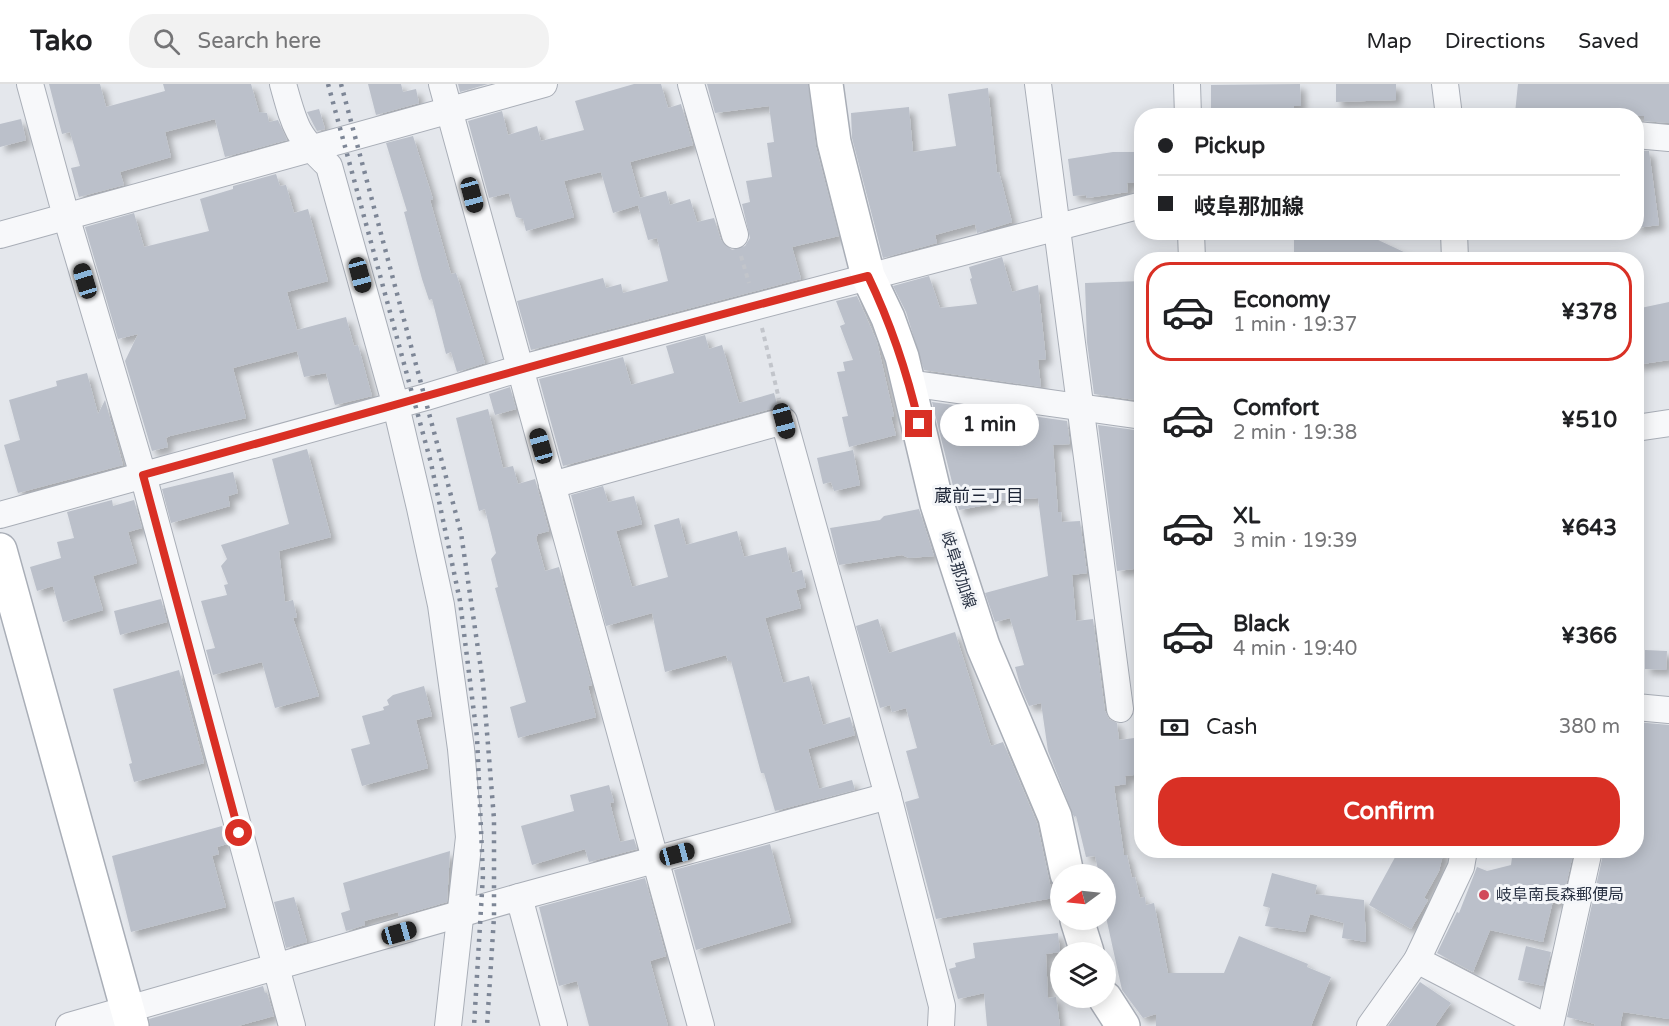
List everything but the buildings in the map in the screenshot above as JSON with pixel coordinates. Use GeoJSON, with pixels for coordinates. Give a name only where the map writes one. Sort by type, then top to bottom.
{"type":"FeatureCollection","features":[{"type":"Feature","properties":{"kind":"main road","name":"岐阜那加線"},"geometry":{"type":"LineString","coordinates":[[826,84],[834,142],[868,276],[888,318],[908,383],[937,504],[983,646],[1055,817],[1065,864]]}},
{"type":"Feature","properties":{"kind":"main road"},"geometry":{"type":"LineString","coordinates":[[0,550],[129,1018]]}},
{"type":"Feature","properties":{"kind":"main road"},"geometry":{"type":"LineString","coordinates":[[1111,1008],[1123,1026]]}},
{"type":"Feature","properties":{"kind":"street"},"geometry":{"type":"LineString","coordinates":[[30,84],[66,216],[143,475],[292,1026]]}},
{"type":"Feature","properties":{"kind":"street"},"geometry":{"type":"LineString","coordinates":[[284,84],[295,128],[309,147],[329,166],[396,406],[441,605],[461,749],[469,837],[448,1026]]}},
{"type":"Feature","properties":{"kind":"street"},"geometry":{"type":"LineString","coordinates":[[442,84],[518,369],[701,1026]]}},
{"type":"Feature","properties":{"kind":"street"},"geometry":{"type":"LineString","coordinates":[[0,235],[309,147],[544,84]]}},
{"type":"Feature","properties":{"kind":"street"},"geometry":{"type":"LineString","coordinates":[[691,84],[735,235]]}},
{"type":"Feature","properties":{"kind":"street"},"geometry":{"type":"LineString","coordinates":[[1038,84],[1120,709]]}},
{"type":"Feature","properties":{"kind":"street"},"geometry":{"type":"LineString","coordinates":[[1187,84],[1188,108]]}},
{"type":"Feature","properties":{"kind":"street"},"geometry":{"type":"LineString","coordinates":[[1445,84],[1448,108]]}},
{"type":"Feature","properties":{"kind":"street"},"geometry":{"type":"LineString","coordinates":[[1644,136],[1669,138]]}},
{"type":"Feature","properties":{"kind":"street"},"geometry":{"type":"LineString","coordinates":[[0,514],[396,406],[518,369],[1057,225],[1134,207]]}},
{"type":"Feature","properties":{"kind":"street"},"geometry":{"type":"LineString","coordinates":[[908,383],[1082,410],[1134,415]]}},
{"type":"Feature","properties":{"kind":"street"},"geometry":{"type":"LineString","coordinates":[[552,485],[784,421],[888,796],[942,1006],[941,1026]]}},
{"type":"Feature","properties":{"kind":"street"},"geometry":{"type":"LineString","coordinates":[[1644,427],[1669,423]]}},
{"type":"Feature","properties":{"kind":"street"},"geometry":{"type":"LineString","coordinates":[[1644,708],[1669,710]]}},
{"type":"Feature","properties":{"kind":"street"},"geometry":{"type":"LineString","coordinates":[[69,1026],[129,1018],[276,967],[519,897],[888,796]]}},
{"type":"Feature","properties":{"kind":"street"},"geometry":{"type":"LineString","coordinates":[[1370,1026],[1417,960],[1461,867],[1463,858]]}},
{"type":"Feature","properties":{"kind":"street"},"geometry":{"type":"LineString","coordinates":[[1550,1026],[1587,858]]}},
{"type":"Feature","properties":{"kind":"street"},"geometry":{"type":"LineString","coordinates":[[519,897],[554,1026]]}},
{"type":"Feature","properties":{"kind":"street"},"geometry":{"type":"LineString","coordinates":[[1417,960],[1544,1026]]}},
{"type":"Feature","properties":{"kind":"railway"},"geometry":{"type":"LineString","coordinates":[[328,84],[431,463],[460,601],[477,737],[483,875],[474,1026]]}},
{"type":"Feature","properties":{"kind":"railway"},"geometry":{"type":"LineString","coordinates":[[341,84],[461,533],[483,683],[494,819],[494,917],[487,1026]]}},
{"type":"Feature","properties":{"kind":"place","name":"岐阜南長森郵便局"},"geometry":{"type":"Point","coordinates":[1484,895]}},
{"type":"Feature","properties":{"kind":"district","name":"蔵前三丁目"},"geometry":{"type":"Point","coordinates":[979,496]}},
{"type":"Feature","properties":{"kind":"route"},"geometry":{"type":"LineString","coordinates":[[239,833],[143,475],[426,397],[518,369],[868,276],[888,318],[902,357],[919,424]]}}]}
